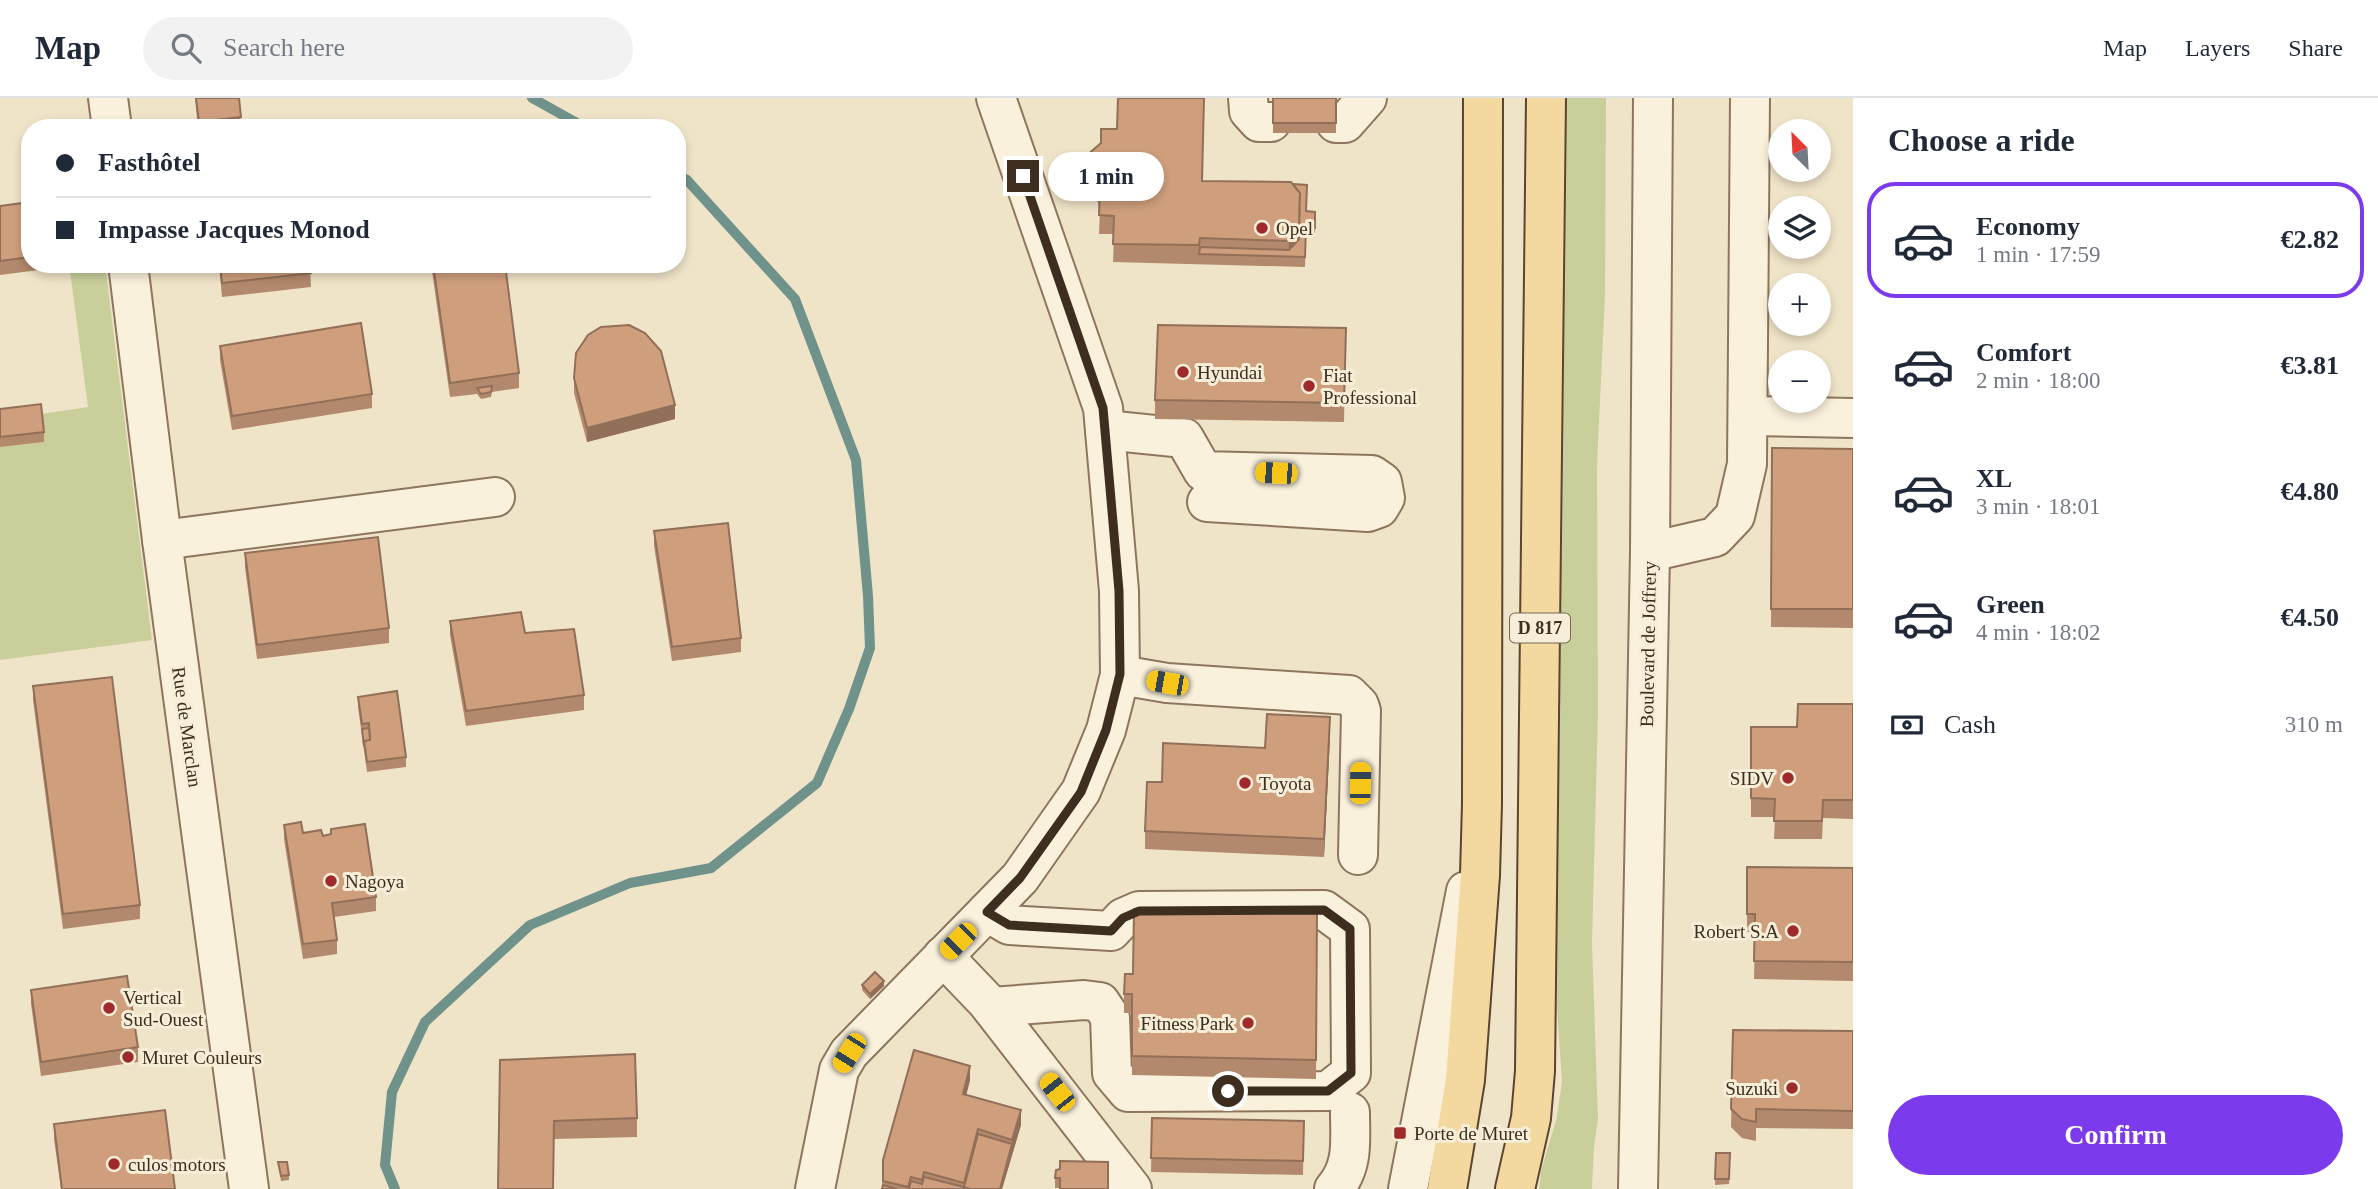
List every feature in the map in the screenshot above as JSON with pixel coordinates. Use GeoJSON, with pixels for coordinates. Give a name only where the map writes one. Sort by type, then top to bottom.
{"type":"FeatureCollection","features":[{"type":"Feature","properties":{"kind":"main road","name":"D 817"},"geometry":{"type":"LineString","coordinates":[[1447,1189],[1465,1080],[1480,875],[1483,98]]}},
{"type":"Feature","properties":{"kind":"main road","name":"D 817"},"geometry":{"type":"LineString","coordinates":[[1516,1189],[1531,1118],[1535,1071],[1546,98]]}},
{"type":"Feature","properties":{"kind":"street"},"geometry":{"type":"LineString","coordinates":[[108,98],[111,119]]}},
{"type":"Feature","properties":{"kind":"street"},"geometry":{"type":"LineString","coordinates":[[815,1189],[839,1070],[849,1053],[1020,878],[1081,792],[1106,730],[1120,674],[1119,591],[1103,408],[996,98]]}},
{"type":"Feature","properties":{"kind":"street"},"geometry":{"type":"LineString","coordinates":[[1336,123],[1345,123],[1367,98]]}},
{"type":"Feature","properties":{"kind":"street","name":"Boulevard de Joffrery"},"geometry":{"type":"LineString","coordinates":[[1638,1189],[1650,552],[1653,98]]}},
{"type":"Feature","properties":{"kind":"street"},"geometry":{"type":"LineString","coordinates":[[1650,552],[1715,537],[1735,516],[1747,464],[1750,98]]}},
{"type":"Feature","properties":{"kind":"street","name":"Rue de Marclan"},"geometry":{"type":"LineString","coordinates":[[129,273],[249,1189]]}},
{"type":"Feature","properties":{"kind":"street"},"geometry":{"type":"LineString","coordinates":[[1748,416],[1853,418]]}},
{"type":"Feature","properties":{"kind":"street"},"geometry":{"type":"LineString","coordinates":[[1105,430],[1184,438],[1203,471],[1372,475],[1382,482],[1385,498],[1379,508],[1368,512],[1207,502]]}},
{"type":"Feature","properties":{"kind":"street"},"geometry":{"type":"LineString","coordinates":[[162,540],[495,497]]}},
{"type":"Feature","properties":{"kind":"street"},"geometry":{"type":"LineString","coordinates":[[1120,674],[1167,683],[1349,695],[1361,711],[1359,855]]}},
{"type":"Feature","properties":{"kind":"street","name":"D 817"},"geometry":{"type":"LineString","coordinates":[[1408,1189],[1482,803]]}},
{"type":"Feature","properties":{"kind":"street"},"geometry":{"type":"LineString","coordinates":[[987,912],[1009,925],[1111,931],[1123,918],[1139,911],[1324,910],[1350,929],[1351,1073],[1328,1091],[1128,1092],[1112,1073],[1110,1017],[1100,1002],[1084,1000],[991,1007]]}},
{"type":"Feature","properties":{"kind":"street"},"geometry":{"type":"LineString","coordinates":[[943,956],[991,1007],[1132,1189]]}},
{"type":"Feature","properties":{"kind":"street"},"geometry":{"type":"LineString","coordinates":[[1334,1189],[1345,1175],[1349,1155],[1350,1112]]}},
{"type":"Feature","properties":{"kind":"green space"},"geometry":{"type":"Polygon","coordinates":[[[1564,98],[1606,98],[1605,296],[1597,465],[1598,713],[1592,943],[1598,1119],[1592,1189],[1539,1189],[1541,1171],[1557,1117],[1562,1081],[1557,1008],[1557,884],[1564,98]]]}},
{"type":"Feature","properties":{"kind":"green space"},"geometry":{"type":"Polygon","coordinates":[[[70,273],[106,273],[152,640],[0,660],[0,447],[44,442],[41,414],[88,407],[70,273]]]}},
{"type":"Feature","properties":{"kind":"building"},"geometry":{"type":"Polygon","coordinates":[[[196,98],[239,98],[241,117],[199,119],[196,98]]]}},
{"type":"Feature","properties":{"kind":"building"},"geometry":{"type":"Polygon","coordinates":[[[1118,98],[1204,98],[1202,181],[1291,182],[1300,193],[1299,230],[1289,241],[1200,238],[1199,245],[1113,244],[1114,216],[1099,215],[1100,189],[1086,156],[1101,143],[1101,129],[1117,129],[1118,98]]]}},
{"type":"Feature","properties":{"kind":"building"},"geometry":{"type":"Polygon","coordinates":[[[1273,98],[1336,98],[1336,123],[1273,123],[1273,98]]]}},
{"type":"Feature","properties":{"kind":"building"},"geometry":{"type":"Polygon","coordinates":[[[1293,184],[1307,185],[1306,211],[1315,212],[1315,228],[1306,227],[1305,257],[1199,254],[1200,247],[1289,250],[1299,239],[1300,193],[1293,184]]]}},
{"type":"Feature","properties":{"kind":"building"},"geometry":{"type":"Polygon","coordinates":[[[21,203],[21,258],[0,261],[0,206],[21,203]]]}},
{"type":"Feature","properties":{"kind":"building"},"geometry":{"type":"Polygon","coordinates":[[[221,273],[311,273],[222,283],[221,273]]]}},
{"type":"Feature","properties":{"kind":"building"},"geometry":{"type":"Polygon","coordinates":[[[434,273],[506,273],[519,373],[450,383],[434,273]]]}},
{"type":"Feature","properties":{"kind":"building"},"geometry":{"type":"Polygon","coordinates":[[[361,323],[372,394],[232,416],[220,346],[361,323]]]}},
{"type":"Feature","properties":{"kind":"building"},"geometry":{"type":"Polygon","coordinates":[[[629,325],[645,333],[661,351],[675,405],[587,428],[574,378],[576,353],[588,335],[601,327],[629,325]]]}},
{"type":"Feature","properties":{"kind":"building"},"geometry":{"type":"Polygon","coordinates":[[[1158,325],[1346,328],[1344,403],[1155,400],[1158,325]]]}},
{"type":"Feature","properties":{"kind":"building"},"geometry":{"type":"Polygon","coordinates":[[[492,386],[491,392],[481,394],[477,388],[492,386]]]}},
{"type":"Feature","properties":{"kind":"building"},"geometry":{"type":"Polygon","coordinates":[[[41,404],[44,432],[0,437],[0,409],[41,404]]]}},
{"type":"Feature","properties":{"kind":"building"},"geometry":{"type":"Polygon","coordinates":[[[1772,448],[1853,449],[1853,609],[1771,609],[1772,448]]]}},
{"type":"Feature","properties":{"kind":"building"},"geometry":{"type":"Polygon","coordinates":[[[728,523],[741,638],[672,647],[654,531],[728,523]]]}},
{"type":"Feature","properties":{"kind":"building"},"geometry":{"type":"Polygon","coordinates":[[[378,537],[389,628],[257,645],[245,553],[378,537]]]}},
{"type":"Feature","properties":{"kind":"building"},"geometry":{"type":"Polygon","coordinates":[[[521,612],[525,633],[574,629],[584,695],[466,711],[450,621],[521,612]]]}},
{"type":"Feature","properties":{"kind":"building"},"geometry":{"type":"Polygon","coordinates":[[[112,677],[140,905],[63,914],[33,686],[112,677]]]}},
{"type":"Feature","properties":{"kind":"building"},"geometry":{"type":"Polygon","coordinates":[[[397,691],[406,757],[367,762],[364,741],[370,739],[369,723],[362,724],[358,697],[397,691]]]}},
{"type":"Feature","properties":{"kind":"building"},"geometry":{"type":"Polygon","coordinates":[[[1798,704],[1853,704],[1853,800],[1823,800],[1822,821],[1774,821],[1775,799],[1751,798],[1751,727],[1797,727],[1798,704]]]}},
{"type":"Feature","properties":{"kind":"building","name":"Toyota"},"geometry":{"type":"Polygon","coordinates":[[[1267,714],[1330,717],[1324,839],[1145,831],[1147,782],[1162,782],[1163,743],[1265,748],[1267,714]]]}},
{"type":"Feature","properties":{"kind":"building"},"geometry":{"type":"Polygon","coordinates":[[[369,728],[370,740],[364,741],[364,746],[362,729],[369,728]]]}},
{"type":"Feature","properties":{"kind":"building","name":"Nagoya"},"geometry":{"type":"Polygon","coordinates":[[[301,822],[303,833],[321,830],[323,836],[331,834],[331,829],[365,824],[376,897],[332,903],[337,940],[303,944],[284,825],[301,822]]]}},
{"type":"Feature","properties":{"kind":"building"},"geometry":{"type":"Polygon","coordinates":[[[1747,867],[1853,868],[1853,962],[1754,961],[1755,914],[1747,914],[1747,867]]]}},
{"type":"Feature","properties":{"kind":"building"},"geometry":{"type":"Polygon","coordinates":[[[1134,909],[1317,912],[1316,1060],[1132,1056],[1132,994],[1124,994],[1125,974],[1133,974],[1134,909]]]}},
{"type":"Feature","properties":{"kind":"building"},"geometry":{"type":"Polygon","coordinates":[[[875,972],[884,981],[870,994],[862,985],[875,972]]]}},
{"type":"Feature","properties":{"kind":"building"},"geometry":{"type":"Polygon","coordinates":[[[127,976],[138,1047],[41,1062],[31,990],[127,976]]]}},
{"type":"Feature","properties":{"kind":"building","name":"Suzuki"},"geometry":{"type":"Polygon","coordinates":[[[1733,1030],[1853,1031],[1853,1111],[1756,1109],[1756,1122],[1742,1119],[1731,1109],[1733,1030]]]}},
{"type":"Feature","properties":{"kind":"building"},"geometry":{"type":"Polygon","coordinates":[[[914,1050],[970,1066],[963,1094],[1021,1110],[1012,1140],[978,1129],[964,1183],[924,1172],[922,1180],[911,1177],[908,1187],[883,1181],[883,1160],[914,1050]]]}},
{"type":"Feature","properties":{"kind":"building"},"geometry":{"type":"Polygon","coordinates":[[[635,1054],[637,1118],[554,1121],[553,1189],[498,1189],[500,1060],[635,1054]]]}},
{"type":"Feature","properties":{"kind":"building","name":"culos motors"},"geometry":{"type":"Polygon","coordinates":[[[165,1110],[175,1189],[62,1189],[54,1124],[165,1110]]]}},
{"type":"Feature","properties":{"kind":"building"},"geometry":{"type":"Polygon","coordinates":[[[1152,1118],[1304,1121],[1303,1161],[1151,1158],[1152,1118]]]}},
{"type":"Feature","properties":{"kind":"building"},"geometry":{"type":"Polygon","coordinates":[[[978,1134],[1012,1144],[1000,1189],[964,1187],[978,1134]]]}},
{"type":"Feature","properties":{"kind":"building"},"geometry":{"type":"Polygon","coordinates":[[[1716,1153],[1730,1153],[1729,1179],[1715,1179],[1716,1153]]]}},
{"type":"Feature","properties":{"kind":"building"},"geometry":{"type":"Polygon","coordinates":[[[1060,1161],[1108,1162],[1108,1189],[1060,1189],[1060,1178],[1055,1178],[1056,1170],[1060,1169],[1060,1161]]]}},
{"type":"Feature","properties":{"kind":"building"},"geometry":{"type":"Polygon","coordinates":[[[278,1162],[287,1162],[289,1175],[281,1176],[278,1162]]]}},
{"type":"Feature","properties":{"kind":"building"},"geometry":{"type":"Polygon","coordinates":[[[924,1177],[964,1187],[909,1189],[911,1181],[922,1184],[924,1177]]]}},
{"type":"Feature","properties":{"kind":"waterway"},"geometry":{"type":"LineString","coordinates":[[532,98],[570,119]]}},
{"type":"Feature","properties":{"kind":"waterway"},"geometry":{"type":"LineString","coordinates":[[395,1189],[385,1165],[392,1092],[425,1022],[530,925],[630,883],[711,868],[817,783],[849,709],[870,648],[856,460],[795,299],[686,180]]}},
{"type":"Feature","properties":{"kind":"place","name":"Opel"},"geometry":{"type":"Point","coordinates":[1262,228]}},
{"type":"Feature","properties":{"kind":"place","name":"Hyundai"},"geometry":{"type":"Point","coordinates":[1183,372]}},
{"type":"Feature","properties":{"kind":"place","name":"Fiat Professional"},"geometry":{"type":"Point","coordinates":[1309,386]}},
{"type":"Feature","properties":{"kind":"place","name":"SIDV"},"geometry":{"type":"Point","coordinates":[1788,778]}},
{"type":"Feature","properties":{"kind":"place","name":"Toyota"},"geometry":{"type":"Point","coordinates":[1245,783]}},
{"type":"Feature","properties":{"kind":"place","name":"Nagoya"},"geometry":{"type":"Point","coordinates":[331,881]}},
{"type":"Feature","properties":{"kind":"place","name":"Robert S.A"},"geometry":{"type":"Point","coordinates":[1793,931]}},
{"type":"Feature","properties":{"kind":"place","name":"Vertical Sud-Ouest"},"geometry":{"type":"Point","coordinates":[109,1008]}},
{"type":"Feature","properties":{"kind":"place","name":"Fitness Park"},"geometry":{"type":"Point","coordinates":[1248,1023]}},
{"type":"Feature","properties":{"kind":"place","name":"Muret Couleurs"},"geometry":{"type":"Point","coordinates":[128,1057]}},
{"type":"Feature","properties":{"kind":"place","name":"Suzuki"},"geometry":{"type":"Point","coordinates":[1792,1088]}},
{"type":"Feature","properties":{"kind":"place","name":"Porte de Muret"},"geometry":{"type":"Point","coordinates":[1400,1133]}},
{"type":"Feature","properties":{"kind":"place","name":"culos motors"},"geometry":{"type":"Point","coordinates":[114,1164]}},
{"type":"Feature","properties":{"kind":"route"},"geometry":{"type":"LineString","coordinates":[[1023,176],[1103,408],[1119,591],[1120,674],[1106,730],[1081,792],[1020,878],[987,912],[1009,925],[1111,931],[1123,918],[1139,911],[1324,910],[1350,929],[1351,1073],[1328,1091],[1228,1091]]}}]}
